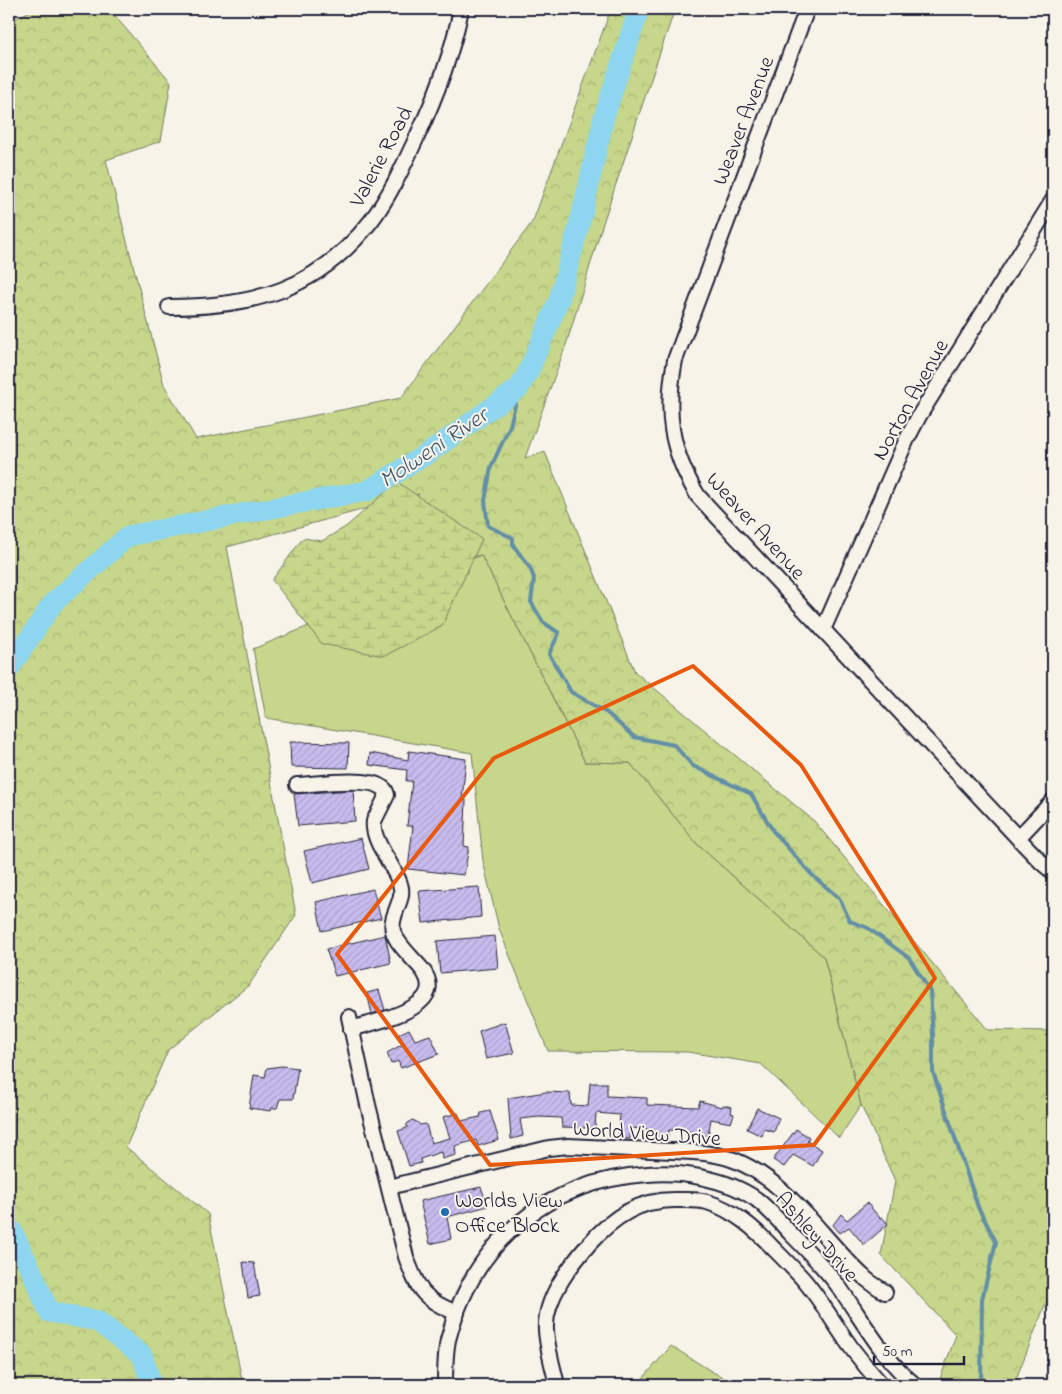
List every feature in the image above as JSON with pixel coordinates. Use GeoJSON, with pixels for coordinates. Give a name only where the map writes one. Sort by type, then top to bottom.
{"type":"FeatureCollection","features":[{"type":"Feature","properties":{"kind":"street","name":"Valerie Road"},"geometry":{"type":"LineString","coordinates":[[169,307],[220,305],[246,301],[290,288],[331,262],[346,248],[372,220],[393,186],[409,154],[447,64],[461,9]]}},
{"type":"Feature","properties":{"kind":"street","name":"Weaver Avenue"},"geometry":{"type":"LineString","coordinates":[[807,9],[675,360],[670,384],[669,408],[677,452],[686,475],[698,496],[1018,838],[1053,872]]}},
{"type":"Feature","properties":{"kind":"street","name":"Norton Avenue"},"geometry":{"type":"LineString","coordinates":[[823,630],[907,438],[1053,200]]}},
{"type":"Feature","properties":{"kind":"street"},"geometry":{"type":"LineString","coordinates":[[296,786],[344,782],[370,783],[378,785],[385,790],[387,795],[373,826],[376,838],[401,884],[402,895],[394,916],[393,932],[430,982],[428,993],[416,1006],[394,1015],[350,1023],[368,1105],[406,1257],[418,1286],[424,1294],[442,1308],[457,1313]]}},
{"type":"Feature","properties":{"kind":"street"},"geometry":{"type":"LineString","coordinates":[[1018,838],[1053,801]]}},
{"type":"Feature","properties":{"kind":"street","name":"World View Drive"},"geometry":{"type":"LineString","coordinates":[[389,1187],[549,1148],[568,1146],[714,1154],[734,1160],[769,1179],[787,1195],[864,1277],[885,1292]]}},
{"type":"Feature","properties":{"kind":"street","name":"Ashley Drive"},"geometry":{"type":"LineString","coordinates":[[445,1385],[448,1341],[457,1313],[474,1277],[486,1258],[511,1230],[520,1221],[563,1194],[615,1178],[654,1173],[687,1174],[713,1180],[738,1189],[756,1199],[770,1211],[818,1262],[838,1286],[885,1354],[915,1385]]}},
{"type":"Feature","properties":{"kind":"street"},"geometry":{"type":"LineString","coordinates":[[557,1385],[546,1330],[548,1310],[556,1290],[581,1253],[601,1230],[623,1213],[639,1205],[670,1200],[707,1202],[740,1218],[760,1235],[804,1280],[854,1350],[882,1385]]}},
{"type":"Feature","properties":{"kind":"highlighted area"},"geometry":{"type":"Polygon","coordinates":[[[693,666],[801,765],[935,978],[814,1145],[490,1165],[337,954],[494,758],[693,666]]]}},
{"type":"Feature","properties":{"kind":"green space"},"geometry":{"type":"Polygon","coordinates":[[[34,9],[109,9],[171,82],[161,141],[106,160],[164,385],[196,439],[401,398],[533,221],[611,9],[675,9],[603,223],[567,342],[525,458],[545,452],[635,672],[814,821],[988,1030],[1053,1031],[1053,1285],[1014,1384],[940,1379],[956,1335],[881,1255],[895,1181],[861,1105],[824,957],[698,845],[630,763],[585,762],[481,555],[372,576],[368,513],[419,494],[227,547],[296,915],[249,985],[168,1050],[126,1147],[208,1214],[243,1385],[9,1385],[9,22],[34,9]]]}},
{"type":"Feature","properties":{"kind":"green space"},"geometry":{"type":"Polygon","coordinates":[[[397,482],[482,539],[442,626],[384,656],[322,644],[272,580],[303,538],[322,541],[347,526],[397,482]]]}},
{"type":"Feature","properties":{"kind":"green space"},"geometry":{"type":"Polygon","coordinates":[[[481,555],[585,762],[630,763],[698,845],[824,957],[861,1105],[839,1138],[761,1064],[688,1052],[548,1051],[499,929],[483,861],[472,753],[266,718],[253,649],[481,555]]]}},
{"type":"Feature","properties":{"kind":"green space"},"geometry":{"type":"Polygon","coordinates":[[[671,1346],[738,1385],[641,1385],[640,1382],[671,1346]]]}},
{"type":"Feature","properties":{"kind":"building"},"geometry":{"type":"Polygon","coordinates":[[[290,742],[349,743],[348,768],[291,767],[290,742]]]}},
{"type":"Feature","properties":{"kind":"building"},"geometry":{"type":"Polygon","coordinates":[[[409,751],[466,759],[462,799],[466,800],[464,846],[469,847],[464,875],[408,869],[413,826],[407,826],[412,781],[406,781],[407,770],[369,765],[370,753],[408,760],[409,751]]]}},
{"type":"Feature","properties":{"kind":"building"},"geometry":{"type":"Polygon","coordinates":[[[353,790],[355,821],[298,826],[294,794],[353,790]]]}},
{"type":"Feature","properties":{"kind":"building"},"geometry":{"type":"Polygon","coordinates":[[[361,838],[369,869],[312,883],[304,851],[361,838]]]}},
{"type":"Feature","properties":{"kind":"building"},"geometry":{"type":"Polygon","coordinates":[[[479,887],[481,917],[423,923],[419,891],[479,887]]]}},
{"type":"Feature","properties":{"kind":"building"},"geometry":{"type":"Polygon","coordinates":[[[373,889],[381,918],[322,931],[316,902],[373,889]]]}},
{"type":"Feature","properties":{"kind":"building"},"geometry":{"type":"Polygon","coordinates":[[[385,935],[391,963],[335,976],[326,949],[385,935]]]}},
{"type":"Feature","properties":{"kind":"building"},"geometry":{"type":"Polygon","coordinates":[[[495,936],[498,968],[440,973],[437,941],[495,936]]]}},
{"type":"Feature","properties":{"kind":"building"},"geometry":{"type":"Polygon","coordinates":[[[379,990],[385,1010],[372,1014],[367,993],[379,990]]]}},
{"type":"Feature","properties":{"kind":"building"},"geometry":{"type":"Polygon","coordinates":[[[505,1022],[514,1053],[486,1059],[479,1031],[505,1022]]]}},
{"type":"Feature","properties":{"kind":"building"},"geometry":{"type":"Polygon","coordinates":[[[409,1029],[415,1040],[430,1035],[439,1054],[401,1068],[398,1061],[391,1064],[387,1053],[403,1044],[399,1034],[409,1029]]]}},
{"type":"Feature","properties":{"kind":"building"},"geometry":{"type":"Polygon","coordinates":[[[282,1066],[298,1068],[293,1099],[280,1099],[277,1108],[272,1108],[271,1111],[249,1108],[254,1075],[265,1077],[267,1068],[282,1066]]]}},
{"type":"Feature","properties":{"kind":"building"},"geometry":{"type":"Polygon","coordinates":[[[590,1083],[607,1083],[607,1096],[647,1098],[647,1105],[698,1107],[700,1101],[722,1107],[723,1105],[732,1107],[731,1113],[734,1114],[731,1123],[711,1119],[708,1136],[688,1131],[669,1130],[668,1138],[654,1139],[654,1130],[631,1128],[630,1139],[618,1138],[620,1115],[596,1113],[595,1128],[562,1127],[561,1118],[539,1117],[520,1119],[523,1136],[511,1139],[508,1098],[546,1092],[570,1093],[571,1105],[588,1106],[590,1083]]]}},
{"type":"Feature","properties":{"kind":"building"},"geometry":{"type":"Polygon","coordinates":[[[757,1108],[779,1118],[774,1132],[764,1129],[762,1136],[747,1129],[757,1108]]]}},
{"type":"Feature","properties":{"kind":"building"},"geometry":{"type":"Polygon","coordinates":[[[490,1111],[499,1140],[478,1146],[476,1140],[455,1146],[456,1155],[442,1159],[441,1152],[420,1159],[421,1163],[409,1166],[398,1131],[407,1128],[407,1124],[412,1120],[420,1125],[426,1124],[431,1143],[450,1138],[443,1117],[458,1113],[461,1121],[480,1117],[481,1113],[490,1111]]]}},
{"type":"Feature","properties":{"kind":"building"},"geometry":{"type":"Polygon","coordinates":[[[796,1129],[809,1137],[807,1141],[822,1150],[813,1166],[793,1155],[784,1167],[773,1160],[796,1129]]]}},
{"type":"Feature","properties":{"kind":"building","name":"Worlds View Office Block"},"geometry":{"type":"Polygon","coordinates":[[[481,1187],[488,1206],[447,1217],[451,1239],[430,1244],[420,1201],[481,1187]]]}},
{"type":"Feature","properties":{"kind":"building"},"geometry":{"type":"Polygon","coordinates":[[[867,1203],[888,1224],[864,1245],[849,1227],[840,1233],[833,1225],[841,1214],[847,1220],[867,1203]]]}},
{"type":"Feature","properties":{"kind":"building"},"geometry":{"type":"Polygon","coordinates":[[[243,1262],[254,1263],[260,1296],[248,1298],[243,1262]]]}},
{"type":"Feature","properties":{"kind":"waterway","name":"Molweni River"},"geometry":{"type":"LineString","coordinates":[[9,669],[53,603],[128,536],[367,491],[430,452],[519,388],[529,370],[559,300],[582,214],[604,117],[639,9]]}},
{"type":"Feature","properties":{"kind":"waterway"},"geometry":{"type":"LineString","coordinates":[[519,388],[510,426],[491,467],[485,501],[488,526],[513,538],[513,545],[530,568],[534,578],[531,602],[543,622],[559,633],[549,654],[571,692],[607,713],[634,737],[674,745],[693,766],[751,794],[773,831],[812,875],[839,898],[850,921],[868,928],[909,958],[930,991],[933,1072],[978,1207],[996,1242],[982,1299],[981,1385]]}},
{"type":"Feature","properties":{"kind":"waterway","name":"Molweni River"},"geometry":{"type":"LineString","coordinates":[[9,1229],[12,1231],[32,1272],[49,1312],[97,1321],[142,1355],[152,1385]]}},
{"type":"Feature","properties":{"kind":"place","name":"Worlds View Office Block"},"geometry":{"type":"Point","coordinates":[445,1212]}}]}
